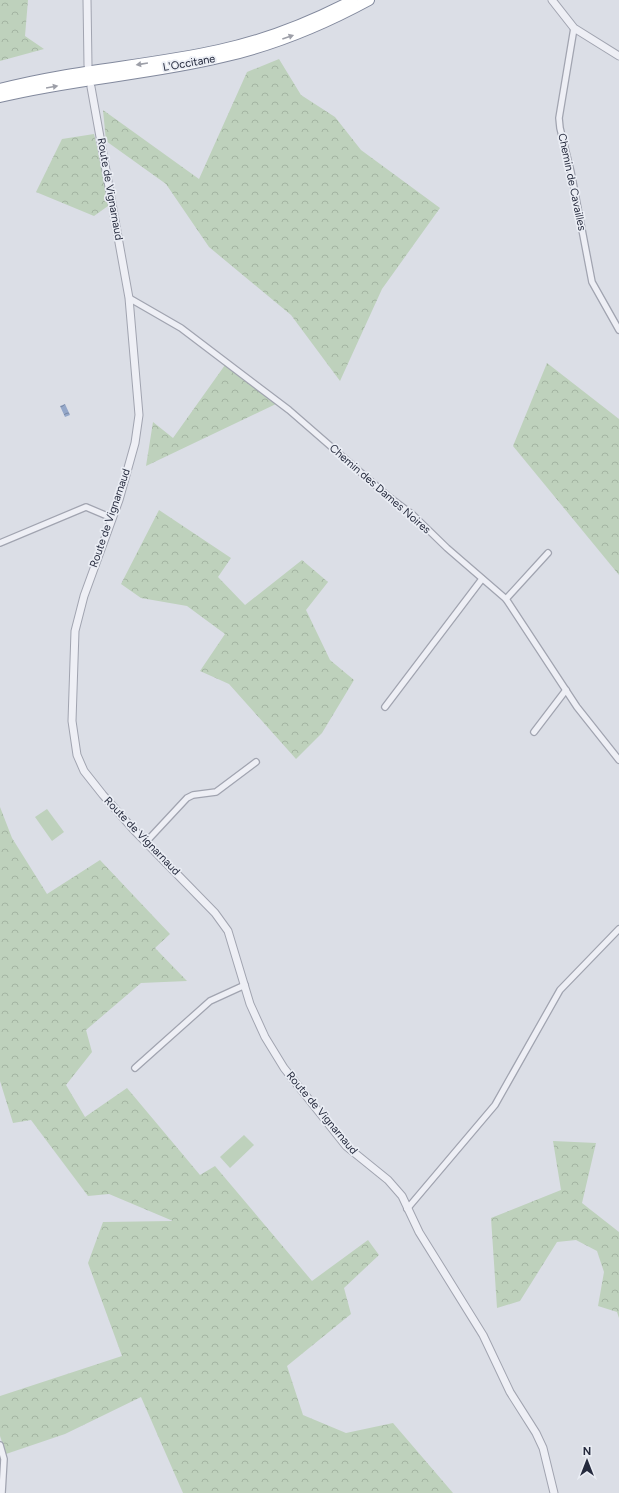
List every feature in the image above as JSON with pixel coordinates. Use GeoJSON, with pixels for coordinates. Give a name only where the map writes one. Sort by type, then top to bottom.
{"type":"FeatureCollection","features":[{"type":"Feature","properties":{"kind":"highway","name":"L'Occitane"},"geometry":{"type":"LineString","coordinates":[[0,89],[226,48],[292,28],[353,0]]}},
{"type":"Feature","properties":{"kind":"highway","name":"L'Occitane"},"geometry":{"type":"LineString","coordinates":[[0,97],[230,55],[294,35],[324,23],[370,0]]}},
{"type":"Feature","properties":{"kind":"street"},"geometry":{"type":"LineString","coordinates":[[87,0],[88,65]]}},
{"type":"Feature","properties":{"kind":"street"},"geometry":{"type":"LineString","coordinates":[[552,0],[574,28],[619,56]]}},
{"type":"Feature","properties":{"kind":"street","name":"Chemin de Cavailles"},"geometry":{"type":"LineString","coordinates":[[574,28],[559,118],[560,128],[571,172],[592,282],[619,330]]}},
{"type":"Feature","properties":{"kind":"street","name":"Route de Vignarnaud"},"geometry":{"type":"LineString","coordinates":[[91,87],[129,298],[139,415],[135,443],[119,500],[84,596],[75,631],[73,736],[77,755],[84,771],[103,795],[215,913],[228,931],[250,1004],[265,1037],[284,1068],[346,1146],[393,1185],[402,1196],[419,1232],[478,1326],[510,1392],[536,1433],[543,1448],[554,1493]]}},
{"type":"Feature","properties":{"kind":"street","name":"Chemin des Dames Noires"},"geometry":{"type":"LineString","coordinates":[[129,298],[181,328],[289,410],[389,497],[413,515],[447,548],[506,599],[566,690],[619,760]]}},
{"type":"Feature","properties":{"kind":"street"},"geometry":{"type":"LineString","coordinates":[[0,543],[86,506],[112,518]]}},
{"type":"Feature","properties":{"kind":"street"},"geometry":{"type":"LineString","coordinates":[[506,599],[548,553]]}},
{"type":"Feature","properties":{"kind":"street"},"geometry":{"type":"LineString","coordinates":[[386,707],[482,579]]}},
{"type":"Feature","properties":{"kind":"street"},"geometry":{"type":"LineString","coordinates":[[534,732],[566,690]]}},
{"type":"Feature","properties":{"kind":"street"},"geometry":{"type":"LineString","coordinates":[[146,842],[191,795],[216,792],[256,762]]}},
{"type":"Feature","properties":{"kind":"street"},"geometry":{"type":"LineString","coordinates":[[407,1209],[495,1105],[560,990],[619,929]]}},
{"type":"Feature","properties":{"kind":"street"},"geometry":{"type":"LineString","coordinates":[[135,1068],[210,1001],[245,985]]}},
{"type":"Feature","properties":{"kind":"street"},"geometry":{"type":"LineString","coordinates":[[0,1445],[4,1459],[2,1493]]}},
{"type":"Feature","properties":{"kind":"green space"},"geometry":{"type":"Polygon","coordinates":[[[0,0],[28,0],[25,36],[44,49],[0,61],[0,0]]]}},
{"type":"Feature","properties":{"kind":"green space"},"geometry":{"type":"Polygon","coordinates":[[[279,59],[301,95],[335,117],[361,150],[440,208],[382,289],[340,381],[291,315],[209,247],[166,184],[106,141],[103,110],[199,179],[247,72],[279,59]]]}},
{"type":"Feature","properties":{"kind":"green space"},"geometry":{"type":"Polygon","coordinates":[[[94,134],[108,194],[108,206],[94,216],[36,192],[62,139],[94,134]]]}},
{"type":"Feature","properties":{"kind":"green space"},"geometry":{"type":"Polygon","coordinates":[[[547,363],[619,419],[619,575],[513,446],[547,363]]]}},
{"type":"Feature","properties":{"kind":"green space"},"geometry":{"type":"Polygon","coordinates":[[[225,365],[276,404],[146,466],[153,422],[173,438],[225,365]]]}},
{"type":"Feature","properties":{"kind":"green space"},"geometry":{"type":"Polygon","coordinates":[[[159,510],[231,558],[218,577],[245,605],[302,560],[328,582],[306,610],[330,660],[354,680],[322,733],[296,759],[229,684],[200,671],[225,634],[187,606],[141,598],[121,584],[159,510]]]}},
{"type":"Feature","properties":{"kind":"green space"},"geometry":{"type":"Polygon","coordinates":[[[0,807],[12,838],[47,894],[100,860],[170,934],[155,948],[187,981],[141,983],[86,1030],[92,1052],[66,1085],[85,1117],[127,1088],[200,1175],[215,1166],[312,1281],[368,1240],[379,1255],[344,1288],[351,1314],[287,1366],[303,1415],[346,1433],[393,1423],[453,1493],[183,1493],[141,1397],[65,1434],[6,1454],[0,1436],[0,1396],[122,1356],[88,1263],[103,1222],[173,1221],[109,1194],[88,1196],[31,1120],[13,1123],[0,1081],[0,807]]]}},
{"type":"Feature","properties":{"kind":"green space"},"geometry":{"type":"Polygon","coordinates":[[[47,809],[64,832],[52,841],[35,817],[47,809]]]}},
{"type":"Feature","properties":{"kind":"green space"},"geometry":{"type":"Polygon","coordinates":[[[244,1135],[254,1145],[230,1168],[220,1157],[244,1135]]]}},
{"type":"Feature","properties":{"kind":"green space"},"geometry":{"type":"Polygon","coordinates":[[[553,1141],[596,1143],[582,1203],[619,1232],[619,1318],[617,1312],[598,1306],[604,1272],[597,1251],[576,1240],[557,1242],[520,1301],[497,1308],[491,1218],[561,1190],[553,1141]]]}},
{"type":"Feature","properties":{"kind":"water"},"geometry":{"type":"Polygon","coordinates":[[[65,404],[70,415],[65,417],[60,406],[65,404]]]}}]}
